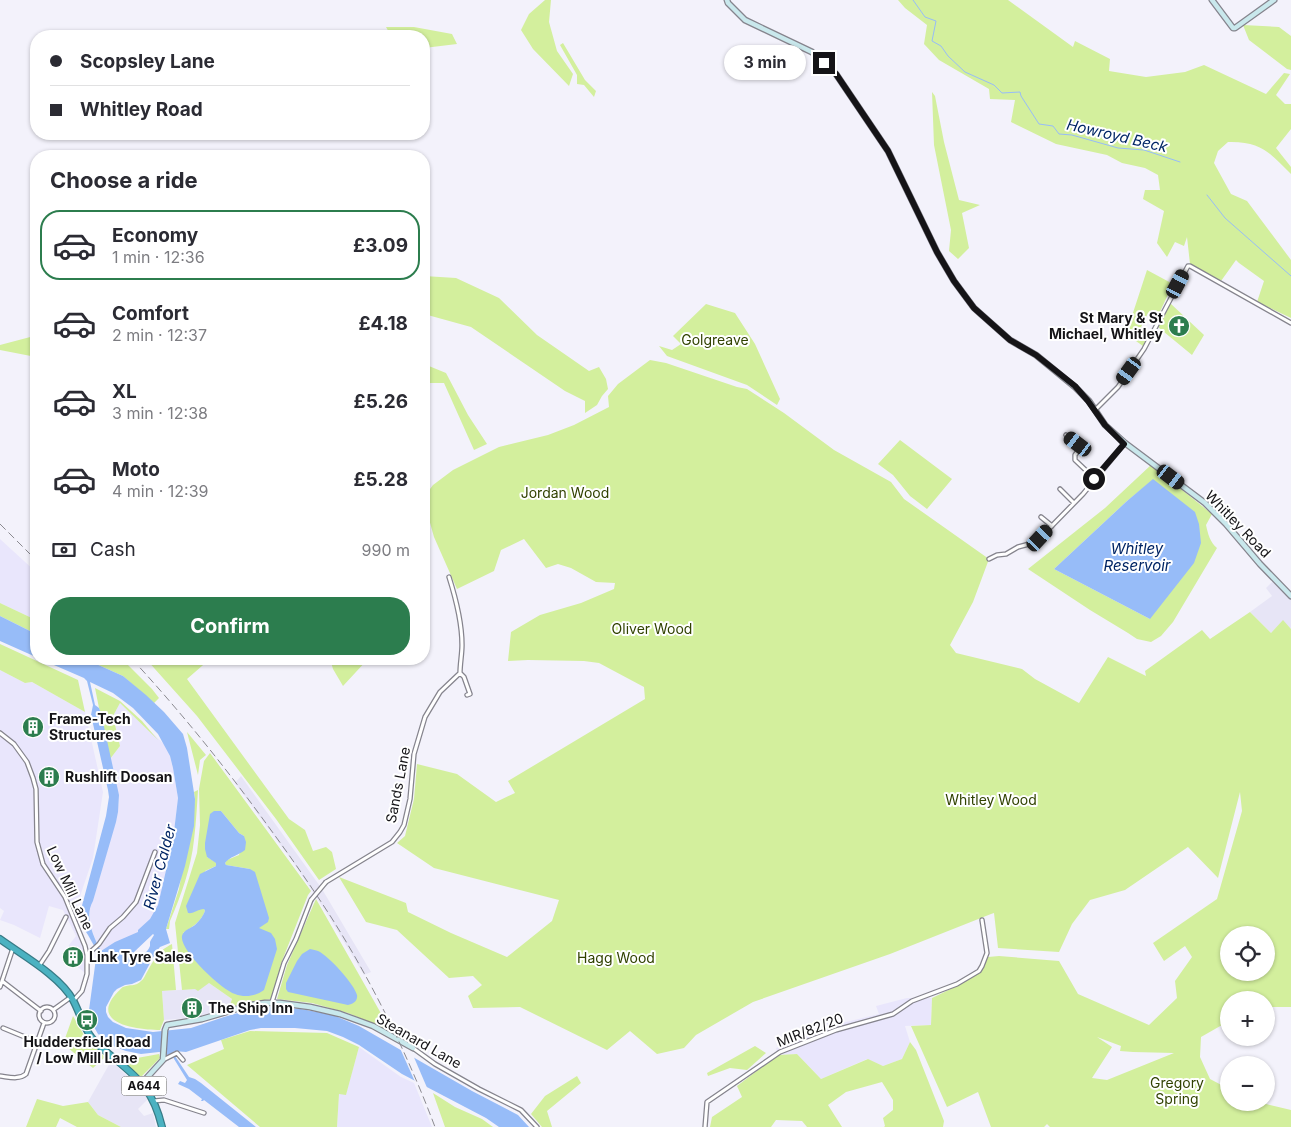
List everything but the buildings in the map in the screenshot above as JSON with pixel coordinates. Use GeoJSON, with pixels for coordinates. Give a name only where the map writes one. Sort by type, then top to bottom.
{"type":"FeatureCollection","features":[{"type":"Feature","properties":{"kind":"highway","name":"A644"},"geometry":{"type":"LineString","coordinates":[[0,939],[39,966],[63,987],[72,999],[82,1022],[92,1038],[142,1083],[154,1101],[162,1127]]}},
{"type":"Feature","properties":{"kind":"street","name":"Whitley Road"},"geometry":{"type":"LineString","coordinates":[[726,0],[745,20],[812,52],[836,74],[888,151],[937,252],[954,281],[974,308],[1010,340],[1036,355],[1075,386],[1105,425],[1124,444],[1205,503],[1291,596]]}},
{"type":"Feature","properties":{"kind":"street"},"geometry":{"type":"LineString","coordinates":[[1212,0],[1233,28],[1274,0]]}},
{"type":"Feature","properties":{"kind":"street"},"geometry":{"type":"LineString","coordinates":[[1094,410],[1118,387],[1144,349],[1188,266],[1291,323]]}},
{"type":"Feature","properties":{"kind":"street"},"geometry":{"type":"LineString","coordinates":[[1066,435],[1081,447],[1075,454],[1075,460],[1094,479]]}},
{"type":"Feature","properties":{"kind":"street"},"geometry":{"type":"LineString","coordinates":[[989,559],[1033,543],[1040,538],[1074,503],[1124,444]]}},
{"type":"Feature","properties":{"kind":"street"},"geometry":{"type":"LineString","coordinates":[[1060,489],[1074,503]]}},
{"type":"Feature","properties":{"kind":"street"},"geometry":{"type":"LineString","coordinates":[[1041,517],[1052,526]]}},
{"type":"Feature","properties":{"kind":"street"},"geometry":{"type":"LineString","coordinates":[[449,578],[461,629],[460,673],[464,677],[470,694],[467,695]]}},
{"type":"Feature","properties":{"kind":"street","name":"Sands Lane"},"geometry":{"type":"LineString","coordinates":[[272,1002],[284,963],[296,939],[311,900],[326,882],[392,842],[404,825],[410,799],[414,754],[425,717],[440,692],[460,673]]}},
{"type":"Feature","properties":{"kind":"street","name":"Low Mill Lane"},"geometry":{"type":"LineString","coordinates":[[0,733],[14,744],[27,762],[34,778],[37,842],[43,864],[65,897],[85,946],[87,955],[86,981],[82,991],[72,999]]}},
{"type":"Feature","properties":{"kind":"street"},"geometry":{"type":"LineString","coordinates":[[87,955],[94,950],[110,928],[136,902],[155,852]]}},
{"type":"Feature","properties":{"kind":"street"},"geometry":{"type":"LineString","coordinates":[[39,966],[50,952],[66,917]]}},
{"type":"Feature","properties":{"kind":"street","name":"MIR/82/20"},"geometry":{"type":"LineString","coordinates":[[705,1127],[707,1102],[780,1052],[836,1030],[893,1014],[912,1000],[957,984],[979,971],[987,953],[982,920]]}},
{"type":"Feature","properties":{"kind":"street"},"geometry":{"type":"LineString","coordinates":[[0,987],[13,948]]}},
{"type":"Feature","properties":{"kind":"street"},"geometry":{"type":"LineString","coordinates":[[2,981],[40,1011]]}},
{"type":"Feature","properties":{"kind":"street"},"geometry":{"type":"LineString","coordinates":[[53,1010],[72,999]]}},
{"type":"Feature","properties":{"kind":"street","name":"Steanard Lane"},"geometry":{"type":"LineString","coordinates":[[165,1057],[164,1030],[167,1025],[202,1019],[250,1005],[272,1002],[310,1007],[340,1014],[374,1026],[413,1048],[435,1064],[521,1110],[537,1127]]}},
{"type":"Feature","properties":{"kind":"street"},"geometry":{"type":"LineString","coordinates":[[40,1011],[47,1007],[53,1010],[55,1015],[54,1020],[44,1023]]}},
{"type":"Feature","properties":{"kind":"street"},"geometry":{"type":"LineString","coordinates":[[40,1011],[39,1018],[44,1023]]}},
{"type":"Feature","properties":{"kind":"street"},"geometry":{"type":"LineString","coordinates":[[0,1076],[19,1078],[26,1074],[44,1023]]}},
{"type":"Feature","properties":{"kind":"street"},"geometry":{"type":"LineString","coordinates":[[3,1028],[37,1042]]}},
{"type":"Feature","properties":{"kind":"street"},"geometry":{"type":"LineString","coordinates":[[142,1083],[165,1057],[178,1053],[183,1060]]}},
{"type":"Feature","properties":{"kind":"street"},"geometry":{"type":"LineString","coordinates":[[154,1101],[164,1100],[204,1113]]}},
{"type":"Feature","properties":{"kind":"shaded area"},"geometry":{"type":"Polygon","coordinates":[[[0,539],[30,566],[30,617],[0,603],[0,539]]]}},
{"type":"Feature","properties":{"kind":"shaded area"},"geometry":{"type":"Polygon","coordinates":[[[1273,581],[1291,599],[1291,629],[1283,621],[1271,633],[1250,612],[1272,596],[1266,588],[1273,581]]]}},
{"type":"Feature","properties":{"kind":"shaded area"},"geometry":{"type":"Polygon","coordinates":[[[0,670],[25,683],[32,682],[85,712],[103,792],[93,858],[77,905],[74,925],[85,953],[84,972],[64,957],[69,945],[76,936],[63,910],[49,906],[40,938],[0,920],[4,911],[0,908],[0,670]]]}},
{"type":"Feature","properties":{"kind":"shaded area"},"geometry":{"type":"Polygon","coordinates":[[[120,703],[164,744],[170,756],[178,798],[173,840],[154,915],[138,933],[100,951],[91,928],[89,908],[93,901],[117,816],[119,799],[110,759],[120,746],[113,716],[120,703]]]}},
{"type":"Feature","properties":{"kind":"shaded area"},"geometry":{"type":"Polygon","coordinates":[[[241,776],[322,889],[371,972],[364,975],[293,862],[235,783],[241,776]]]}},
{"type":"Feature","properties":{"kind":"shaded area"},"geometry":{"type":"Polygon","coordinates":[[[209,983],[232,999],[229,1008],[200,1017],[164,1020],[162,991],[195,989],[209,983]]]}},
{"type":"Feature","properties":{"kind":"shaded area"},"geometry":{"type":"Polygon","coordinates":[[[907,998],[932,998],[931,1025],[905,1026],[910,1042],[902,1059],[883,1066],[867,1059],[821,1079],[797,1054],[778,1055],[776,1048],[798,1039],[794,1031],[835,1018],[838,1024],[879,1014],[876,1006],[907,998]]]}},
{"type":"Feature","properties":{"kind":"shaded area"},"geometry":{"type":"Polygon","coordinates":[[[359,1047],[401,1077],[414,1083],[432,1127],[337,1127],[339,1093],[346,1094],[359,1047]]]}},
{"type":"Feature","properties":{"kind":"shaded area"},"geometry":{"type":"Polygon","coordinates":[[[111,1061],[135,1083],[148,1099],[138,1109],[144,1116],[153,1113],[156,1127],[121,1127],[98,1115],[88,1102],[111,1061]]]}},
{"type":"Feature","properties":{"kind":"green space"},"geometry":{"type":"Polygon","coordinates":[[[545,0],[551,0],[549,22],[557,51],[573,74],[569,86],[533,49],[521,30],[529,14],[545,0]]]}},
{"type":"Feature","properties":{"kind":"green space"},"geometry":{"type":"Polygon","coordinates":[[[898,0],[1008,0],[1073,47],[1075,41],[1110,59],[1109,71],[1146,77],[1185,72],[1204,65],[1266,94],[1284,73],[1290,74],[1276,95],[1285,104],[1291,104],[1291,129],[1276,148],[1291,167],[1291,174],[1271,154],[1257,146],[1239,142],[1228,142],[1218,151],[1214,163],[1231,194],[1247,201],[1291,260],[1291,318],[1257,302],[1264,281],[1236,260],[1221,281],[1190,264],[1187,237],[1184,246],[1175,242],[1167,257],[1157,243],[1164,211],[1143,199],[1145,190],[1160,190],[1158,175],[1145,168],[1122,163],[1107,155],[1056,144],[1011,122],[1015,100],[990,99],[989,89],[939,60],[924,44],[927,25],[898,0]]]}},
{"type":"Feature","properties":{"kind":"green space"},"geometry":{"type":"Polygon","coordinates":[[[1243,25],[1279,27],[1291,36],[1291,70],[1287,69],[1249,40],[1243,25]]]}},
{"type":"Feature","properties":{"kind":"green space"},"geometry":{"type":"Polygon","coordinates":[[[386,27],[414,27],[452,34],[457,44],[430,47],[430,30],[388,30],[386,27]]]}},
{"type":"Feature","properties":{"kind":"green space"},"geometry":{"type":"Polygon","coordinates":[[[563,43],[585,80],[596,91],[594,97],[584,85],[577,84],[577,75],[560,45],[563,43]]]}},
{"type":"Feature","properties":{"kind":"green space"},"geometry":{"type":"Polygon","coordinates":[[[932,92],[935,96],[944,142],[959,200],[980,205],[962,213],[969,248],[958,259],[949,251],[951,230],[934,145],[932,92]]]}},
{"type":"Feature","properties":{"kind":"green space"},"geometry":{"type":"Polygon","coordinates":[[[1147,270],[1173,284],[1157,318],[1148,313],[1141,327],[1149,333],[1143,346],[1119,329],[1129,325],[1147,270]]]}},
{"type":"Feature","properties":{"kind":"green space"},"geometry":{"type":"Polygon","coordinates":[[[430,276],[456,278],[499,298],[537,335],[589,371],[599,367],[606,379],[608,389],[597,405],[585,413],[585,401],[565,391],[471,327],[430,316],[430,276]]]}},
{"type":"Feature","properties":{"kind":"green space"},"geometry":{"type":"Polygon","coordinates":[[[1170,303],[1204,335],[1192,355],[1158,327],[1170,303]]]}},
{"type":"Feature","properties":{"kind":"green space","name":"Golgreave"},"geometry":{"type":"Polygon","coordinates":[[[706,304],[735,313],[755,344],[780,399],[777,405],[747,385],[667,356],[659,346],[672,350],[681,344],[673,336],[706,304]]]}},
{"type":"Feature","properties":{"kind":"green space"},"geometry":{"type":"Polygon","coordinates":[[[30,337],[30,356],[0,350],[0,345],[30,337]]]}},
{"type":"Feature","properties":{"kind":"green space"},"geometry":{"type":"Polygon","coordinates":[[[650,360],[666,363],[747,389],[784,413],[834,450],[891,482],[904,499],[989,559],[973,602],[950,645],[956,653],[1022,669],[1035,679],[1079,703],[1108,657],[1146,676],[1145,671],[1202,630],[1210,639],[1250,612],[1271,633],[1283,620],[1291,629],[1291,1007],[1275,1007],[1275,991],[1220,991],[1220,1026],[1201,1037],[1200,1057],[1210,1079],[1220,1084],[1220,1111],[1275,1111],[1275,1106],[1291,1110],[1291,1127],[1050,1127],[1047,1124],[1044,1127],[991,1127],[978,1092],[947,1107],[911,1026],[931,1025],[932,998],[959,985],[981,971],[988,957],[999,956],[1059,961],[1078,994],[1149,1025],[1177,998],[1175,981],[1192,957],[1185,946],[1164,961],[1153,943],[1217,899],[1242,811],[1240,792],[1218,878],[1188,847],[1125,890],[1090,900],[1072,924],[1059,952],[998,948],[994,913],[890,954],[753,1002],[696,1035],[684,1048],[657,1054],[630,1031],[607,1050],[520,1007],[473,1008],[468,996],[482,985],[473,976],[449,978],[397,930],[366,922],[339,877],[406,903],[408,912],[507,957],[552,921],[559,900],[434,868],[397,843],[405,836],[414,799],[417,764],[457,774],[496,802],[515,793],[508,781],[645,699],[644,687],[599,663],[584,661],[508,661],[511,632],[540,615],[581,603],[614,589],[615,583],[596,582],[571,568],[558,564],[546,568],[524,539],[501,550],[494,571],[457,589],[434,537],[430,523],[430,489],[453,470],[499,447],[548,435],[574,425],[609,407],[608,396],[618,384],[650,360]],[[1097,1037],[1112,1047],[1092,1078],[1107,1080],[1174,1053],[1133,1052],[1120,1051],[1121,1046],[1097,1037]]]}},
{"type":"Feature","properties":{"kind":"green space"},"geometry":{"type":"Polygon","coordinates":[[[430,366],[446,373],[468,415],[487,444],[474,450],[444,383],[430,383],[430,366]]]}},
{"type":"Feature","properties":{"kind":"green space"},"geometry":{"type":"Polygon","coordinates":[[[900,440],[952,479],[927,509],[910,496],[893,475],[878,464],[900,440]]]}},
{"type":"Feature","properties":{"kind":"green space"},"geometry":{"type":"Polygon","coordinates":[[[1151,465],[1212,514],[1206,525],[1211,540],[1217,548],[1173,622],[1161,636],[1151,642],[1137,639],[1028,569],[1105,508],[1151,465]],[[1153,480],[1127,501],[1054,569],[1150,619],[1153,480]]]}},
{"type":"Feature","properties":{"kind":"green space"},"geometry":{"type":"Polygon","coordinates":[[[0,603],[30,617],[30,631],[0,616],[0,603]]]}},
{"type":"Feature","properties":{"kind":"green space"},"geometry":{"type":"Polygon","coordinates":[[[0,644],[30,658],[30,665],[46,665],[78,680],[85,712],[32,682],[25,683],[0,670],[0,644]]]}},
{"type":"Feature","properties":{"kind":"green space"},"geometry":{"type":"Polygon","coordinates":[[[98,665],[128,665],[159,698],[154,703],[123,676],[98,665]]]}},
{"type":"Feature","properties":{"kind":"green space"},"geometry":{"type":"Polygon","coordinates":[[[151,665],[203,665],[187,679],[289,819],[305,830],[313,851],[326,847],[332,852],[336,869],[319,880],[276,819],[197,716],[151,665]]]}},
{"type":"Feature","properties":{"kind":"green space"},"geometry":{"type":"Polygon","coordinates":[[[332,665],[362,665],[343,686],[332,665]]]}},
{"type":"Feature","properties":{"kind":"green space"},"geometry":{"type":"Polygon","coordinates":[[[95,688],[120,701],[142,721],[158,740],[120,703],[113,716],[120,746],[110,759],[95,688]]]}},
{"type":"Feature","properties":{"kind":"green space"},"geometry":{"type":"Polygon","coordinates":[[[187,732],[206,755],[200,760],[198,775],[187,732]]]}},
{"type":"Feature","properties":{"kind":"green space"},"geometry":{"type":"Polygon","coordinates":[[[210,753],[311,891],[282,961],[271,999],[244,1003],[229,1008],[232,999],[209,983],[198,991],[195,989],[182,990],[175,923],[197,853],[200,825],[199,789],[204,761],[210,753]],[[221,811],[207,857],[217,863],[216,866],[205,871],[200,909],[205,911],[199,921],[183,933],[259,928],[250,869],[226,865],[225,863],[227,860],[239,855],[244,836],[239,833],[221,811]]]}},
{"type":"Feature","properties":{"kind":"green space"},"geometry":{"type":"Polygon","coordinates":[[[198,790],[191,861],[182,892],[170,921],[169,929],[166,929],[179,889],[195,799],[194,792],[198,790]]]}},
{"type":"Feature","properties":{"kind":"green space"},"geometry":{"type":"Polygon","coordinates":[[[316,899],[391,1031],[348,1013],[312,1003],[277,999],[287,965],[316,899]]]}},
{"type":"Feature","properties":{"kind":"green space"},"geometry":{"type":"Polygon","coordinates":[[[172,944],[176,990],[162,991],[164,1020],[160,1030],[131,1027],[113,1019],[109,1013],[109,1005],[115,995],[123,987],[139,983],[144,978],[157,955],[172,944]]]}},
{"type":"Feature","properties":{"kind":"green space"},"geometry":{"type":"Polygon","coordinates":[[[73,1016],[84,1035],[105,1057],[93,1068],[63,1044],[73,1016]]]}},
{"type":"Feature","properties":{"kind":"green space"},"geometry":{"type":"Polygon","coordinates":[[[250,1031],[327,1033],[359,1047],[346,1095],[339,1094],[337,1127],[260,1127],[187,1065],[224,1049],[221,1040],[250,1031]]]}},
{"type":"Feature","properties":{"kind":"green space"},"geometry":{"type":"Polygon","coordinates":[[[910,1042],[916,1050],[944,1121],[943,1127],[884,1127],[883,1118],[893,1110],[893,1100],[882,1082],[846,1092],[828,1105],[842,1127],[807,1127],[802,1121],[776,1120],[771,1127],[710,1127],[712,1117],[742,1097],[737,1086],[778,1055],[797,1054],[821,1079],[868,1059],[883,1066],[902,1059],[910,1042]]]}},
{"type":"Feature","properties":{"kind":"green space"},"geometry":{"type":"Polygon","coordinates":[[[755,1046],[766,1053],[747,1070],[730,1068],[708,1076],[707,1073],[755,1046]]]}},
{"type":"Feature","properties":{"kind":"green space"},"geometry":{"type":"Polygon","coordinates":[[[159,1054],[160,1058],[141,1077],[125,1064],[137,1058],[159,1054]]]}},
{"type":"Feature","properties":{"kind":"green space"},"geometry":{"type":"Polygon","coordinates":[[[577,1076],[581,1083],[547,1111],[552,1127],[542,1127],[531,1114],[545,1096],[577,1076]]]}},
{"type":"Feature","properties":{"kind":"green space"},"geometry":{"type":"Polygon","coordinates":[[[433,1093],[455,1107],[482,1119],[493,1127],[445,1127],[433,1093]]]}},
{"type":"Feature","properties":{"kind":"green space"},"geometry":{"type":"Polygon","coordinates":[[[37,1099],[63,1106],[88,1102],[98,1115],[121,1127],[77,1127],[60,1118],[56,1127],[26,1127],[37,1099]]]}},
{"type":"Feature","properties":{"kind":"water","name":"Whitley Reservoir"},"geometry":{"type":"Polygon","coordinates":[[[1153,479],[1195,512],[1199,524],[1201,543],[1194,563],[1150,619],[1054,569],[1153,479]]]}},
{"type":"Feature","properties":{"kind":"water"},"geometry":{"type":"Polygon","coordinates":[[[0,616],[30,631],[30,654],[0,641],[0,616]]]}},
{"type":"Feature","properties":{"kind":"water"},"geometry":{"type":"Polygon","coordinates":[[[54,665],[98,665],[123,676],[164,712],[183,734],[195,799],[194,826],[185,866],[166,929],[170,943],[160,947],[156,952],[141,980],[125,985],[114,992],[106,1007],[108,1017],[113,1022],[126,1028],[153,1032],[191,1028],[248,1010],[271,1007],[301,1009],[333,1015],[359,1026],[472,1091],[518,1115],[529,1127],[499,1127],[486,1118],[402,1074],[359,1045],[327,1031],[295,1028],[261,1028],[186,1052],[174,1051],[173,1053],[189,1077],[201,1083],[256,1127],[239,1127],[204,1100],[201,1101],[202,1099],[189,1089],[178,1084],[180,1081],[185,1083],[187,1080],[171,1054],[159,1052],[141,1054],[126,1051],[115,1047],[98,1034],[89,1010],[97,951],[80,923],[80,913],[106,816],[109,797],[91,715],[93,705],[87,681],[54,665]],[[90,682],[95,705],[101,713],[119,795],[116,822],[89,913],[93,933],[101,951],[115,942],[138,932],[150,919],[158,905],[173,840],[178,798],[170,756],[158,734],[133,708],[113,693],[90,682]],[[154,935],[133,953],[133,958],[141,956],[147,951],[154,935]]]}},
{"type":"Feature","properties":{"kind":"water"},"geometry":{"type":"Polygon","coordinates":[[[214,811],[221,811],[239,833],[244,836],[246,842],[245,850],[225,863],[226,865],[250,869],[255,872],[269,918],[268,922],[259,928],[271,933],[275,939],[277,949],[264,990],[250,996],[235,994],[212,978],[202,969],[183,942],[183,934],[196,924],[205,911],[202,909],[188,913],[186,906],[200,874],[216,866],[216,863],[207,857],[205,849],[210,814],[214,811]]]}},
{"type":"Feature","properties":{"kind":"water"},"geometry":{"type":"Polygon","coordinates":[[[310,949],[322,954],[346,978],[357,995],[355,1002],[348,1005],[288,992],[286,983],[297,961],[302,954],[310,949]]]}},
{"type":"Feature","properties":{"kind":"pier"},"geometry":{"type":"Polygon","coordinates":[[[399,1046],[413,1055],[428,1090],[416,1084],[399,1046]]]}},
{"type":"Feature","properties":{"kind":"waterway","name":"Howroyd Beck"},"geometry":{"type":"LineString","coordinates":[[913,0],[925,17],[936,21],[932,41],[941,46],[948,56],[965,72],[994,85],[1002,93],[1020,92],[1039,124],[1053,126],[1059,134],[1072,135],[1118,148],[1144,150],[1180,162]]}},
{"type":"Feature","properties":{"kind":"waterway","name":"Howroyd Beck"},"geometry":{"type":"LineString","coordinates":[[1207,195],[1225,218],[1291,276]]}},
{"type":"Feature","properties":{"kind":"railway"},"geometry":{"type":"LineString","coordinates":[[0,524],[30,554]]}},
{"type":"Feature","properties":{"kind":"railway"},"geometry":{"type":"LineString","coordinates":[[137,665],[203,741],[236,783],[331,917],[361,967],[388,1019],[435,1127]]}},
{"type":"Feature","properties":{"kind":"place","name":"St Mary & St Michael, Whitley"},"geometry":{"type":"Point","coordinates":[1179,326]}},
{"type":"Feature","properties":{"kind":"place","name":"Frame-Tech Structures"},"geometry":{"type":"Point","coordinates":[33,727]}},
{"type":"Feature","properties":{"kind":"place","name":"Rushlift Doosan"},"geometry":{"type":"Point","coordinates":[49,777]}},
{"type":"Feature","properties":{"kind":"place","name":"Link Tyre Sales"},"geometry":{"type":"Point","coordinates":[73,957]}},
{"type":"Feature","properties":{"kind":"place","name":"The Ship Inn"},"geometry":{"type":"Point","coordinates":[192,1008]}},
{"type":"Feature","properties":{"kind":"place","name":"Huddersfield Road / Low Mill Lane"},"geometry":{"type":"Point","coordinates":[87,1020]}},
{"type":"Feature","properties":{"kind":"route"},"geometry":{"type":"LineString","coordinates":[[824,63],[836,74],[888,151],[937,252],[954,281],[974,308],[1010,340],[1036,355],[1075,386],[1105,425],[1124,444],[1094,479]]}},
{"type":"Feature","properties":{"kind":"park label","name":"Jordan Wood"},"geometry":{"type":"Point","coordinates":[565,493]}},
{"type":"Feature","properties":{"kind":"park label","name":"Oliver Wood"},"geometry":{"type":"Point","coordinates":[652,629]}},
{"type":"Feature","properties":{"kind":"park label","name":"Whitley Wood"},"geometry":{"type":"Point","coordinates":[991,800]}},
{"type":"Feature","properties":{"kind":"park label","name":"Hagg Wood"},"geometry":{"type":"Point","coordinates":[616,958]}},
{"type":"Feature","properties":{"kind":"park label","name":"Gregory Spring"},"geometry":{"type":"Point","coordinates":[1177,1092]}},
{"type":"Feature","properties":{"kind":"water label","name":"River Calder"},"geometry":{"type":"Point","coordinates":[160,867]}}]}
